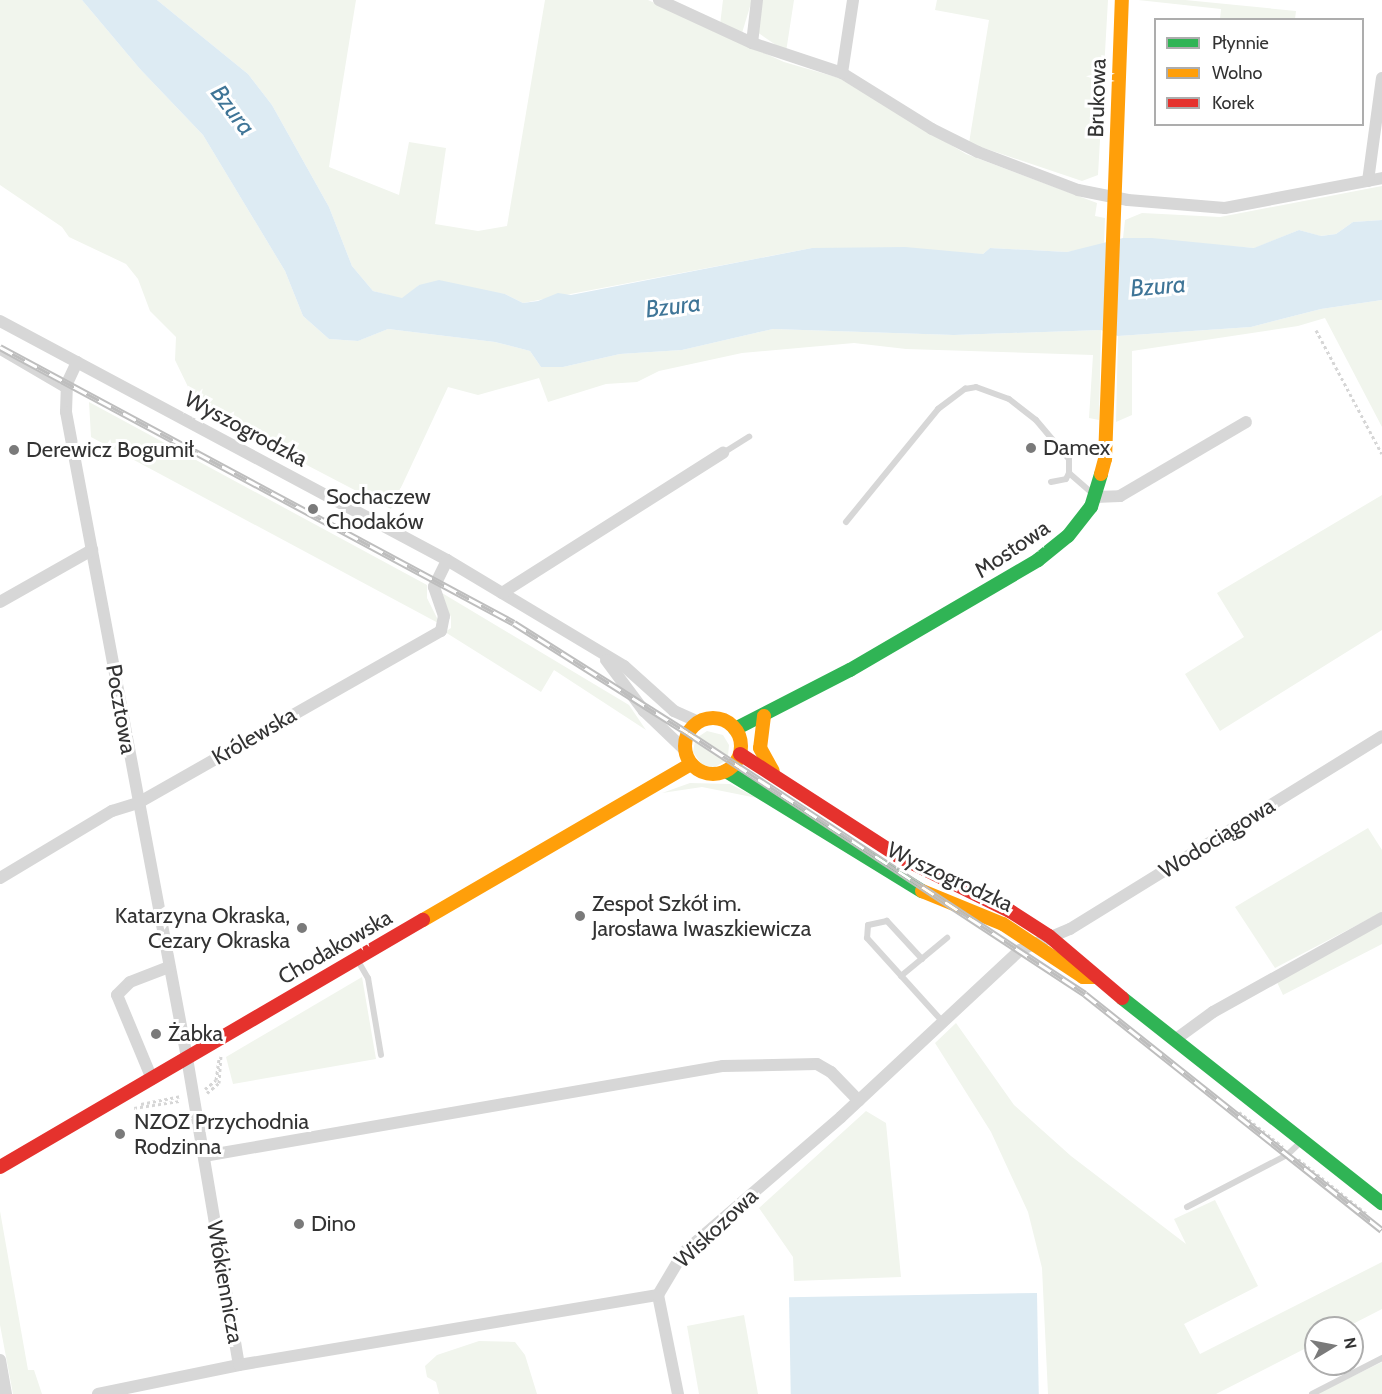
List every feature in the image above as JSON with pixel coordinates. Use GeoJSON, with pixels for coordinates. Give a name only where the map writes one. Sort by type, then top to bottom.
{"type":"FeatureCollection","features":[{"type":"Feature","properties":{"kind":"main road","name":"Brukowa"},"geometry":{"type":"LineString","coordinates":[[1114,197],[1122,0]]}},
{"type":"Feature","properties":{"kind":"main road","name":"Mostowa"},"geometry":{"type":"LineString","coordinates":[[735,729],[764,716],[1038,560],[1068,536],[1095,496],[1105,459],[1114,197]]}},
{"type":"Feature","properties":{"kind":"main road"},"geometry":{"type":"LineString","coordinates":[[764,716],[760,748],[778,776]]}},
{"type":"Feature","properties":{"kind":"main road"},"geometry":{"type":"LineString","coordinates":[[714,718],[735,729],[740,738],[740,754],[726,771],[704,773],[691,764],[685,750],[688,733],[699,722],[714,718]]}},
{"type":"Feature","properties":{"kind":"main road","name":"Wyszogrodzka"},"geometry":{"type":"LineString","coordinates":[[740,754],[778,776],[898,856],[1010,911],[1049,936],[1090,968],[1095,977],[1382,1203]]}},
{"type":"Feature","properties":{"kind":"main road","name":"Chodakowska"},"geometry":{"type":"LineString","coordinates":[[0,1167],[691,764]]}},
{"type":"Feature","properties":{"kind":"main road","name":"Wyszogrodzka"},"geometry":{"type":"LineString","coordinates":[[726,771],[905,884],[1003,924],[1034,942],[1083,977],[1095,977]]}},
{"type":"Feature","properties":{"kind":"street"},"geometry":{"type":"LineString","coordinates":[[659,0],[752,44],[842,73],[932,129],[978,152],[1078,190],[1200,209],[1225,208],[1382,178]]}},
{"type":"Feature","properties":{"kind":"street"},"geometry":{"type":"LineString","coordinates":[[752,44],[757,0]]}},
{"type":"Feature","properties":{"kind":"street"},"geometry":{"type":"LineString","coordinates":[[842,73],[853,0]]}},
{"type":"Feature","properties":{"kind":"street"},"geometry":{"type":"LineString","coordinates":[[1368,181],[1382,78]]}},
{"type":"Feature","properties":{"kind":"street","name":"Wyszogrodzka"},"geometry":{"type":"LineString","coordinates":[[0,321],[447,560],[596,648],[624,666],[674,711],[699,722]]}},
{"type":"Feature","properties":{"kind":"street"},"geometry":{"type":"LineString","coordinates":[[65,390],[77,362]]}},
{"type":"Feature","properties":{"kind":"street","name":"Pocztowa"},"geometry":{"type":"LineString","coordinates":[[65,390],[138,803],[187,1058]]}},
{"type":"Feature","properties":{"kind":"street"},"geometry":{"type":"LineString","coordinates":[[1095,496],[1120,496],[1246,422]]}},
{"type":"Feature","properties":{"kind":"street"},"geometry":{"type":"LineString","coordinates":[[502,593],[723,453]]}},
{"type":"Feature","properties":{"kind":"street"},"geometry":{"type":"LineString","coordinates":[[0,602],[92,550]]}},
{"type":"Feature","properties":{"kind":"street","name":"Królewska"},"geometry":{"type":"LineString","coordinates":[[0,878],[112,811],[138,803],[441,631],[444,616],[434,587],[447,560]]}},
{"type":"Feature","properties":{"kind":"street","name":"Wyszogrodzka"},"geometry":{"type":"LineString","coordinates":[[596,648],[644,711],[685,750]]}},
{"type":"Feature","properties":{"kind":"street","name":"Wodociągowa"},"geometry":{"type":"LineString","coordinates":[[1049,936],[1070,929],[1382,736]]}},
{"type":"Feature","properties":{"kind":"street"},"geometry":{"type":"LineString","coordinates":[[1176,1039],[1213,1012],[1382,918]]}},
{"type":"Feature","properties":{"kind":"street","name":"Wiskozowa"},"geometry":{"type":"LineString","coordinates":[[658,1295],[683,1253],[859,1101],[1020,950],[1049,936]]}},
{"type":"Feature","properties":{"kind":"street"},"geometry":{"type":"LineString","coordinates":[[152,1079],[117,995],[130,982],[169,967]]}},
{"type":"Feature","properties":{"kind":"street","name":"Włókiennicza"},"geometry":{"type":"LineString","coordinates":[[98,1394],[239,1365],[187,1058]]}},
{"type":"Feature","properties":{"kind":"street"},"geometry":{"type":"LineString","coordinates":[[204,1156],[723,1066],[817,1064],[831,1072],[859,1101]]}},
{"type":"Feature","properties":{"kind":"street"},"geometry":{"type":"LineString","coordinates":[[239,1365],[658,1295],[678,1394]]}},
{"type":"Feature","properties":{"kind":"street"},"geometry":{"type":"LineString","coordinates":[[0,1359],[6,1394]]}},
{"type":"Feature","properties":{"kind":"lane"},"geometry":{"type":"LineString","coordinates":[[0,352],[65,390]]}},
{"type":"Feature","properties":{"kind":"lane"},"geometry":{"type":"LineString","coordinates":[[846,522],[938,409],[965,389],[990,389],[1036,420],[1069,459],[1069,473],[1066,479],[1052,482]]}},
{"type":"Feature","properties":{"kind":"lane"},"geometry":{"type":"LineString","coordinates":[[723,453],[749,436]]}},
{"type":"Feature","properties":{"kind":"lane"},"geometry":{"type":"LineString","coordinates":[[1069,473],[1095,496]]}},
{"type":"Feature","properties":{"kind":"lane"},"geometry":{"type":"LineString","coordinates":[[922,959],[895,926],[881,920],[872,922],[866,931],[867,938],[943,1022]]}},
{"type":"Feature","properties":{"kind":"lane"},"geometry":{"type":"LineString","coordinates":[[901,976],[947,938]]}},
{"type":"Feature","properties":{"kind":"lane"},"geometry":{"type":"LineString","coordinates":[[356,959],[368,978],[381,1055]]}},
{"type":"Feature","properties":{"kind":"lane"},"geometry":{"type":"LineString","coordinates":[[1187,1207],[1287,1155],[1303,1140]]}},
{"type":"Feature","properties":{"kind":"lane"},"geometry":{"type":"LineString","coordinates":[[1312,1394],[1382,1358]]}},
{"type":"Feature","properties":{"kind":"path"},"geometry":{"type":"LineString","coordinates":[[1316,330],[1382,454]]}},
{"type":"Feature","properties":{"kind":"path"},"geometry":{"type":"LineString","coordinates":[[209,1045],[217,1059]]}},
{"type":"Feature","properties":{"kind":"path"},"geometry":{"type":"LineString","coordinates":[[125,1111],[194,1098],[213,1091],[219,1083],[221,1054],[229,1048]]}},
{"type":"Feature","properties":{"kind":"shaded area"},"geometry":{"type":"Polygon","coordinates":[[[0,0],[82,0],[140,69],[203,135],[285,271],[303,316],[329,339],[358,341],[388,329],[495,342],[530,351],[541,367],[563,367],[620,354],[682,350],[773,329],[954,335],[1101,330],[1099,420],[1089,418],[1093,355],[906,349],[854,343],[742,353],[659,371],[637,382],[606,384],[548,402],[539,378],[478,395],[448,387],[391,509],[184,401],[191,393],[175,360],[176,337],[150,311],[138,279],[126,264],[69,237],[62,227],[0,185],[0,0]]]}},
{"type":"Feature","properties":{"kind":"shaded area"},"geometry":{"type":"Polygon","coordinates":[[[157,0],[356,0],[329,167],[399,195],[409,142],[446,148],[435,224],[478,231],[507,226],[545,0],[648,0],[784,62],[839,78],[966,154],[1097,203],[1095,216],[1105,218],[1104,245],[1067,252],[990,248],[983,254],[812,248],[523,303],[505,294],[419,285],[403,299],[373,291],[352,266],[329,207],[272,105],[248,74],[157,0]]]}},
{"type":"Feature","properties":{"kind":"shaded area"},"geometry":{"type":"Polygon","coordinates":[[[723,0],[752,0],[742,33],[720,25],[723,0]]]}},
{"type":"Feature","properties":{"kind":"shaded area"},"geometry":{"type":"Polygon","coordinates":[[[760,0],[794,0],[786,52],[757,32],[760,0]]]}},
{"type":"Feature","properties":{"kind":"shaded area"},"geometry":{"type":"Polygon","coordinates":[[[937,0],[1108,0],[1098,175],[1082,181],[969,143],[989,20],[935,10],[937,0]]]}},
{"type":"Feature","properties":{"kind":"shaded area"},"geometry":{"type":"Polygon","coordinates":[[[1138,0],[1185,0],[1296,11],[1295,18],[1220,18],[1221,9],[1138,0]]]}},
{"type":"Feature","properties":{"kind":"shaded area"},"geometry":{"type":"Polygon","coordinates":[[[1382,186],[1382,220],[1353,222],[1336,234],[1320,236],[1299,230],[1255,248],[1123,238],[1125,220],[1142,213],[1220,217],[1382,186]]]}},
{"type":"Feature","properties":{"kind":"shaded area"},"geometry":{"type":"Polygon","coordinates":[[[1382,300],[1382,427],[1325,318],[1298,326],[1132,351],[1132,415],[1116,422],[1118,336],[1251,327],[1321,309],[1382,300]]]}},
{"type":"Feature","properties":{"kind":"shaded area"},"geometry":{"type":"Polygon","coordinates":[[[89,402],[427,585],[427,598],[440,624],[91,437],[89,402]]]}},
{"type":"Feature","properties":{"kind":"shaded area"},"geometry":{"type":"Polygon","coordinates":[[[1382,495],[1382,630],[1220,731],[1185,674],[1244,637],[1217,593],[1382,495]]]}},
{"type":"Feature","properties":{"kind":"shaded area"},"geometry":{"type":"Polygon","coordinates":[[[437,590],[629,705],[646,730],[554,670],[541,692],[445,632],[451,628],[451,617],[437,590]]]}},
{"type":"Feature","properties":{"kind":"shaded area"},"geometry":{"type":"Polygon","coordinates":[[[707,731],[723,735],[729,745],[728,756],[698,737],[707,731]]]}},
{"type":"Feature","properties":{"kind":"shaded area"},"geometry":{"type":"Polygon","coordinates":[[[695,741],[725,761],[715,767],[703,766],[693,752],[695,741]]]}},
{"type":"Feature","properties":{"kind":"shaded area"},"geometry":{"type":"Polygon","coordinates":[[[690,783],[730,784],[757,798],[702,787],[662,793],[690,783]]]}},
{"type":"Feature","properties":{"kind":"shaded area"},"geometry":{"type":"Polygon","coordinates":[[[1368,828],[1382,850],[1382,912],[1275,968],[1235,907],[1368,828]]]}},
{"type":"Feature","properties":{"kind":"shaded area"},"geometry":{"type":"Polygon","coordinates":[[[1382,924],[1382,944],[1283,995],[1276,980],[1382,924]]]}},
{"type":"Feature","properties":{"kind":"shaded area"},"geometry":{"type":"Polygon","coordinates":[[[362,977],[376,1059],[233,1084],[226,1057],[362,977]]]}},
{"type":"Feature","properties":{"kind":"shaded area"},"geometry":{"type":"Polygon","coordinates":[[[956,1023],[1014,1105],[1071,1156],[1186,1244],[1174,1219],[1215,1200],[1258,1286],[1184,1324],[1200,1354],[1382,1262],[1382,1309],[1364,1318],[1364,1316],[1304,1316],[1304,1349],[1216,1394],[1048,1394],[1042,1268],[1028,1212],[991,1132],[935,1043],[956,1023]]]}},
{"type":"Feature","properties":{"kind":"shaded area"},"geometry":{"type":"Polygon","coordinates":[[[866,1111],[886,1123],[901,1277],[794,1281],[793,1257],[759,1208],[866,1111]]]}},
{"type":"Feature","properties":{"kind":"shaded area"},"geometry":{"type":"Polygon","coordinates":[[[0,1211],[28,1370],[34,1370],[42,1394],[13,1394],[0,1325],[0,1211]]]}},
{"type":"Feature","properties":{"kind":"shaded area"},"geometry":{"type":"Polygon","coordinates":[[[744,1315],[758,1394],[699,1394],[687,1326],[744,1315]]]}},
{"type":"Feature","properties":{"kind":"shaded area"},"geometry":{"type":"Polygon","coordinates":[[[479,1341],[515,1342],[525,1355],[537,1394],[439,1394],[436,1382],[427,1377],[425,1366],[437,1355],[479,1341]]]}},
{"type":"Feature","properties":{"kind":"shaded area"},"geometry":{"type":"Polygon","coordinates":[[[1382,1362],[1382,1394],[1316,1394],[1353,1376],[1364,1376],[1364,1371],[1382,1362]]]}},
{"type":"Feature","properties":{"kind":"water","name":"Bzura"},"geometry":{"type":"Polygon","coordinates":[[[82,0],[157,0],[248,74],[272,105],[329,207],[352,266],[373,291],[402,298],[419,285],[439,280],[505,294],[523,303],[538,301],[558,293],[571,295],[812,248],[905,247],[983,254],[990,248],[1067,252],[1123,238],[1152,238],[1254,248],[1299,230],[1321,236],[1336,234],[1353,222],[1382,220],[1382,300],[1321,309],[1251,327],[1118,336],[1101,330],[954,335],[773,329],[682,350],[620,354],[563,367],[541,367],[530,351],[495,342],[388,329],[358,341],[329,339],[303,316],[285,271],[203,135],[140,69],[82,0]]]}},
{"type":"Feature","properties":{"kind":"water"},"geometry":{"type":"Polygon","coordinates":[[[1037,1293],[1039,1394],[791,1394],[789,1297],[1037,1293]]]}},
{"type":"Feature","properties":{"kind":"railway"},"geometry":{"type":"LineString","coordinates":[[0,347],[514,623],[688,733],[1085,994],[1382,1230]]}},
{"type":"Feature","properties":{"kind":"traffic: fast"},"geometry":{"type":"LineString","coordinates":[[735,729],[850,670],[1038,560],[1068,536],[1091,507],[1101,474]]}},
{"type":"Feature","properties":{"kind":"traffic: fast"},"geometry":{"type":"LineString","coordinates":[[726,771],[922,891]]}},
{"type":"Feature","properties":{"kind":"traffic: fast"},"geometry":{"type":"LineString","coordinates":[[1122,998],[1382,1203]]}},
{"type":"Feature","properties":{"kind":"traffic: slow"},"geometry":{"type":"LineString","coordinates":[[1101,474],[1105,459],[1122,0]]}},
{"type":"Feature","properties":{"kind":"traffic: slow"},"geometry":{"type":"LineString","coordinates":[[764,716],[760,748],[773,771]]}},
{"type":"Feature","properties":{"kind":"traffic: slow"},"geometry":{"type":"LineString","coordinates":[[713,718],[724,720],[733,726],[739,735],[741,746],[739,757],[733,766],[724,772],[713,774],[702,772],[693,766],[687,757],[685,746],[687,735],[693,726],[702,720],[713,718]]}},
{"type":"Feature","properties":{"kind":"traffic: slow"},"geometry":{"type":"LineString","coordinates":[[423,920],[691,764]]}},
{"type":"Feature","properties":{"kind":"traffic: slow"},"geometry":{"type":"LineString","coordinates":[[922,891],[1003,924],[1083,977],[1095,977]]}},
{"type":"Feature","properties":{"kind":"traffic: jam"},"geometry":{"type":"LineString","coordinates":[[740,754],[898,856],[1010,911],[1049,936],[1122,998]]}},
{"type":"Feature","properties":{"kind":"traffic: jam"},"geometry":{"type":"LineString","coordinates":[[0,1167],[423,920]]}},
{"type":"Feature","properties":{"kind":"place","name":"Damex"},"geometry":{"type":"Point","coordinates":[1031,448]}},
{"type":"Feature","properties":{"kind":"place","name":"Derewicz Bogumił"},"geometry":{"type":"Point","coordinates":[14,450]}},
{"type":"Feature","properties":{"kind":"place","name":"Sochaczew Chodaków"},"geometry":{"type":"Point","coordinates":[313,509]}},
{"type":"Feature","properties":{"kind":"place","name":"Zespoł Szkół im. Jarosława Iwaszkiewicza"},"geometry":{"type":"Point","coordinates":[580,916]}},
{"type":"Feature","properties":{"kind":"place","name":"Katarzyna Okraska, Cezary Okraska"},"geometry":{"type":"Point","coordinates":[302,928]}},
{"type":"Feature","properties":{"kind":"place","name":"Żabka"},"geometry":{"type":"Point","coordinates":[156,1034]}},
{"type":"Feature","properties":{"kind":"place","name":"NZOZ Przychodnia Rodzinna"},"geometry":{"type":"Point","coordinates":[120,1134]}},
{"type":"Feature","properties":{"kind":"place","name":"Dino"},"geometry":{"type":"Point","coordinates":[299,1224]}}]}
